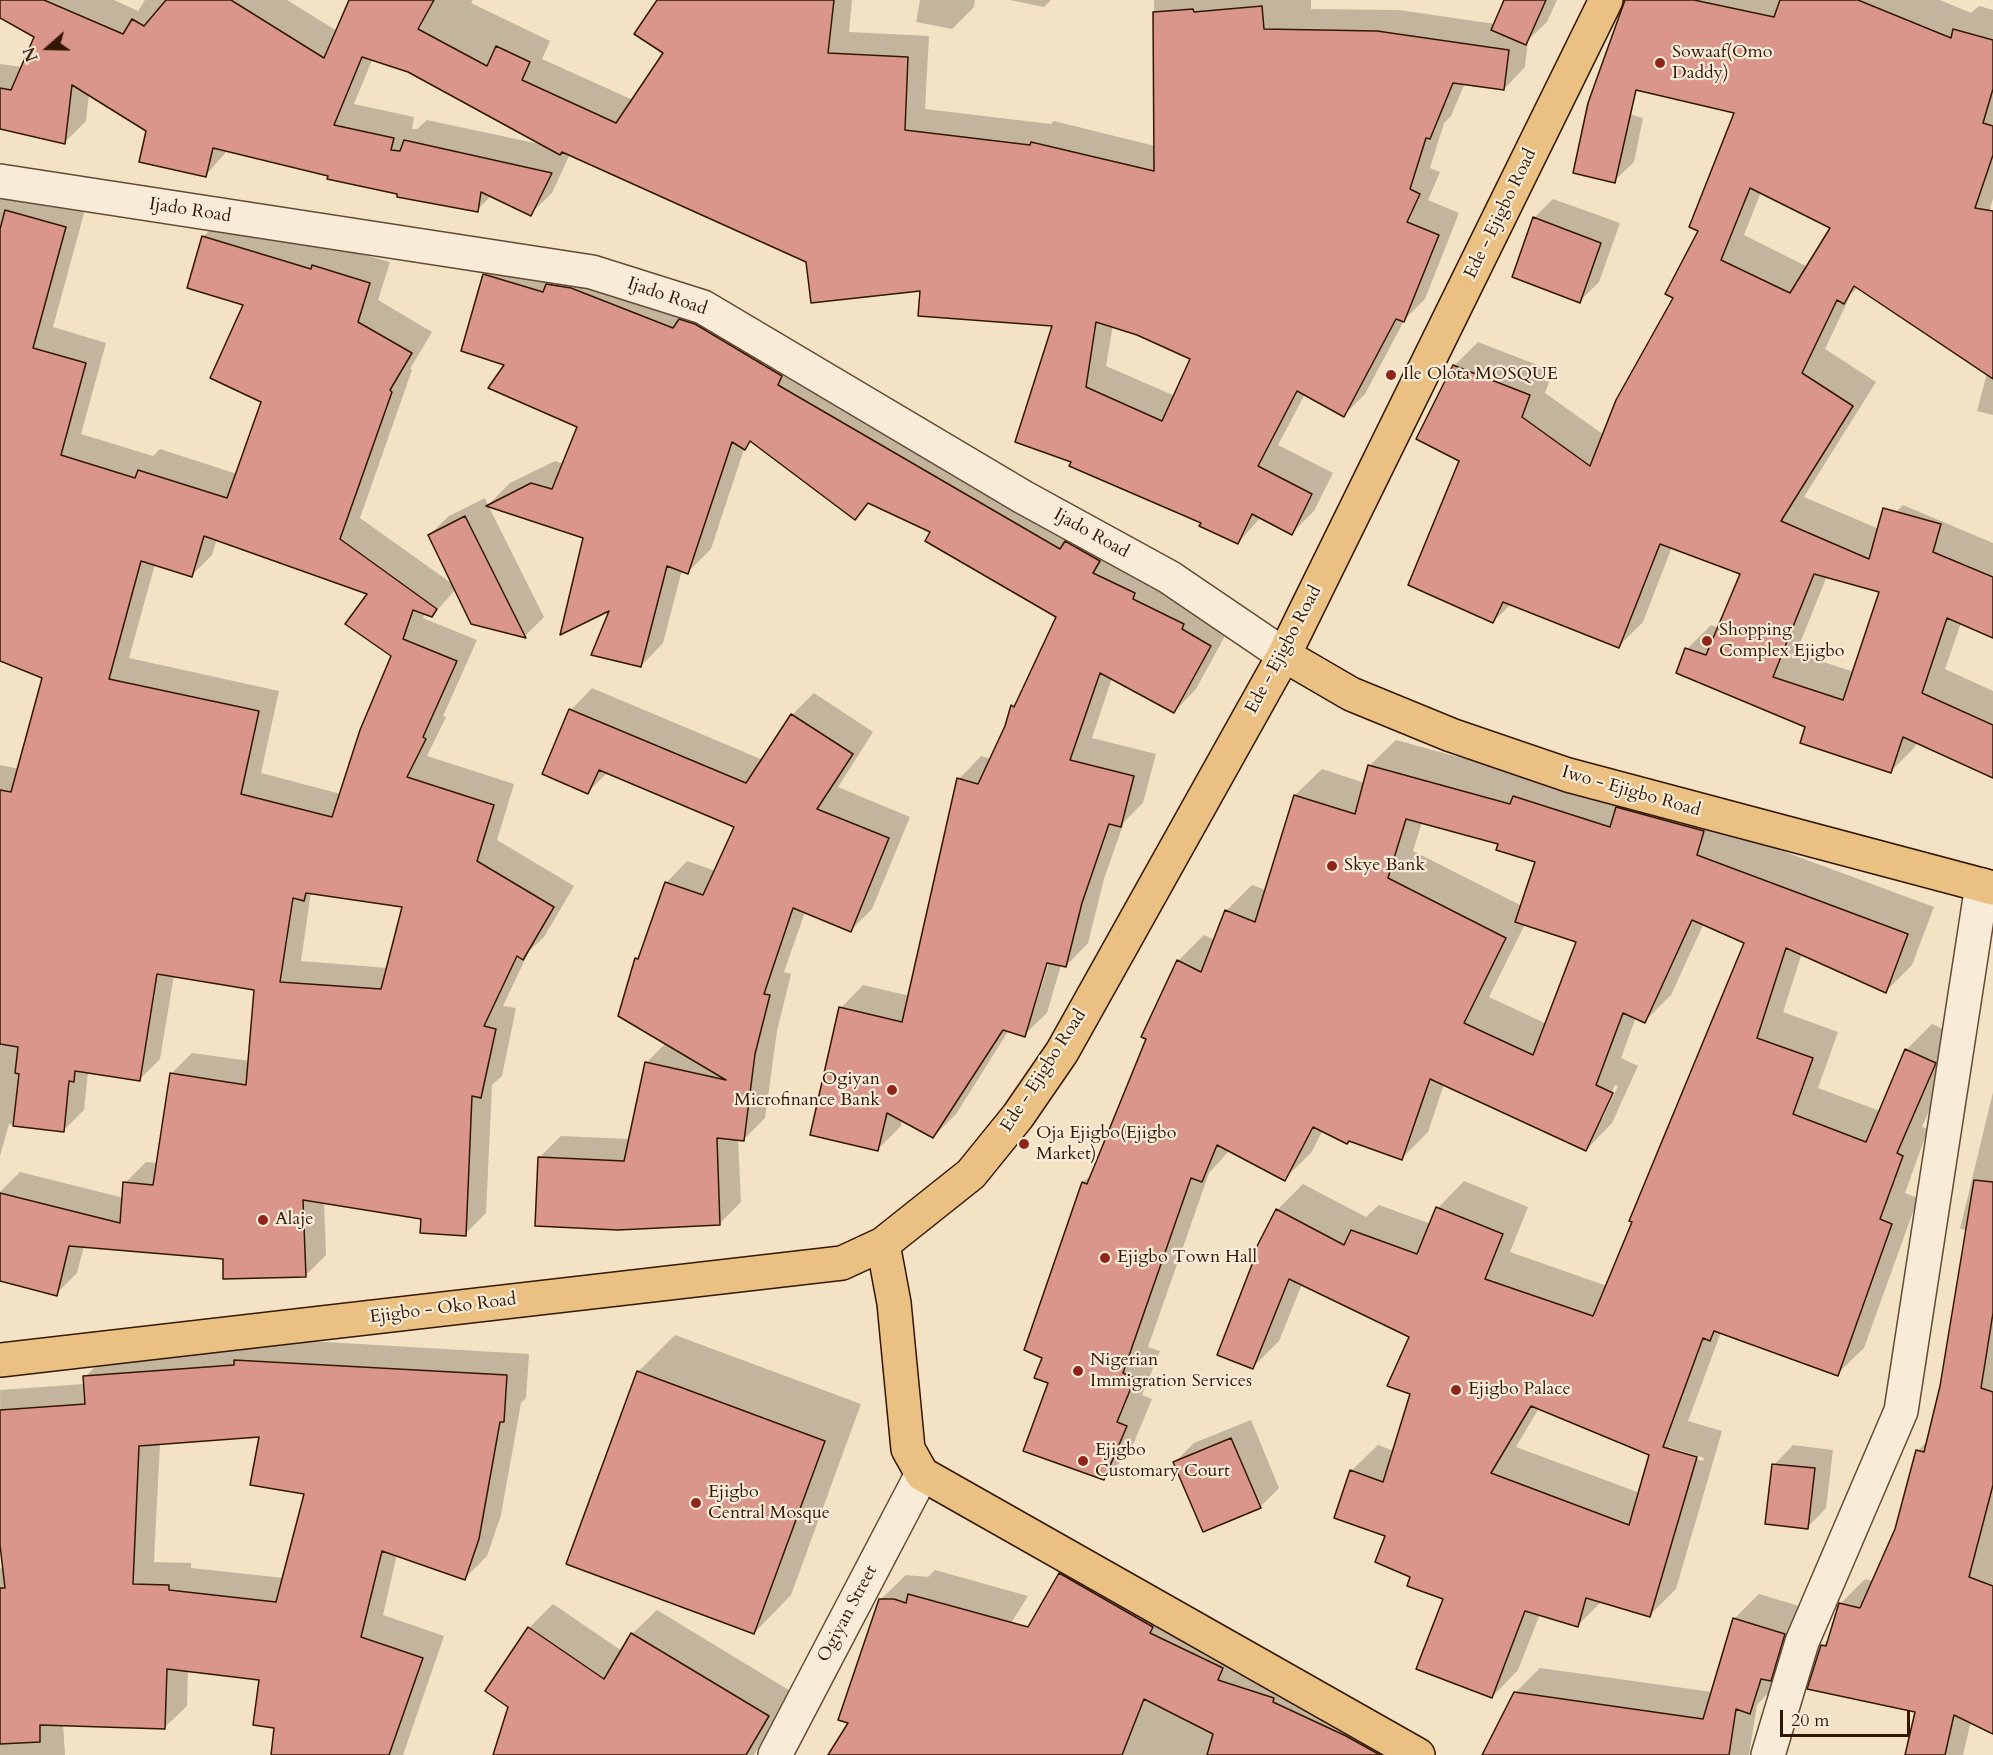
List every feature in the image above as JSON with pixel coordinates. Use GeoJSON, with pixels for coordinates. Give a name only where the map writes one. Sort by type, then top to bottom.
{"type":"FeatureCollection","features":[{"type":"Feature","properties":{"kind":"main road","name":"Ede - Ejigbo Road"},"geometry":{"type":"LineString","coordinates":[[883,1244],[971,1174],[1024,1107],[1062,1052],[1284,655],[1606,0]]}},
{"type":"Feature","properties":{"kind":"main road","name":"Iwo - Ejigbo Road"},"geometry":{"type":"LineString","coordinates":[[1284,655],[1351,694],[1451,735],[1568,775],[1988,886]]}},
{"type":"Feature","properties":{"kind":"main road","name":"Ejigbo - Oko Road"},"geometry":{"type":"LineString","coordinates":[[0,1360],[842,1263],[883,1244]]}},
{"type":"Feature","properties":{"kind":"main road"},"geometry":{"type":"LineString","coordinates":[[883,1244],[894,1303],[908,1449],[921,1474],[1418,1755]]}},
{"type":"Feature","properties":{"kind":"street","name":"Ijado Road"},"geometry":{"type":"LineString","coordinates":[[0,181],[592,272],[703,307],[1023,497],[1168,577],[1225,612],[1284,655]]}},
{"type":"Feature","properties":{"kind":"street"},"geometry":{"type":"LineString","coordinates":[[1768,1755],[1802,1642],[1901,1411],[1988,886]]}},
{"type":"Feature","properties":{"kind":"street","name":"Ogiyan Street"},"geometry":{"type":"LineString","coordinates":[[774,1755],[921,1474]]}},
{"type":"Feature","properties":{"kind":"building"},"geometry":{"type":"Polygon","coordinates":[[[0,0],[44,0],[123,34],[132,19],[144,26],[166,0],[231,0],[324,58],[349,0],[434,0],[418,29],[487,66],[496,46],[530,62],[522,80],[616,123],[663,53],[634,34],[657,0],[834,0],[828,53],[908,57],[905,130],[1030,145],[1031,142],[1154,171],[1153,12],[1193,9],[1194,12],[1262,6],[1264,29],[1377,31],[1509,50],[1504,90],[1453,83],[1430,139],[1426,138],[1410,189],[1420,194],[1407,222],[1439,235],[1404,322],[1396,319],[1344,417],[1297,391],[1258,466],[1312,494],[1292,535],[1252,514],[1238,544],[1199,526],[1201,523],[1069,466],[1071,462],[1015,442],[1052,326],[918,316],[920,291],[811,303],[806,262],[562,152],[560,155],[408,72],[362,57],[334,125],[394,138],[391,150],[400,151],[404,140],[552,173],[531,216],[481,192],[478,212],[397,197],[397,194],[327,179],[328,176],[213,148],[206,177],[139,162],[146,131],[72,85],[65,144],[0,129],[0,88],[11,90],[34,37],[0,18],[0,0]],[[1096,322],[1086,387],[1162,421],[1190,359],[1137,335],[1096,322]]]}},
{"type":"Feature","properties":{"kind":"building"},"geometry":{"type":"Polygon","coordinates":[[[1504,0],[1546,0],[1526,45],[1491,30],[1504,0]]]}},
{"type":"Feature","properties":{"kind":"building"},"geometry":{"type":"Polygon","coordinates":[[[1625,0],[1694,0],[1774,17],[1780,0],[1858,0],[1951,38],[1953,29],[1993,40],[1993,89],[1983,123],[1993,126],[1993,155],[1975,208],[1993,211],[1993,379],[1854,286],[1844,304],[1837,300],[1802,373],[1853,406],[1781,521],[1869,559],[1883,508],[1941,524],[1933,552],[1993,577],[1993,638],[1947,618],[1922,693],[1993,725],[1993,778],[1903,737],[1891,773],[1800,743],[1805,727],[1676,673],[1685,648],[1706,655],[1740,574],[1660,544],[1619,648],[1503,602],[1493,623],[1408,585],[1459,461],[1416,439],[1453,365],[1530,395],[1522,417],[1590,466],[1616,400],[1673,298],[1665,294],[1698,231],[1689,227],[1734,113],[1636,90],[1615,183],[1573,173],[1588,103],[1625,0]],[[1750,188],[1721,260],[1790,293],[1830,228],[1750,188]],[[1814,574],[1773,677],[1843,700],[1879,592],[1814,574]]]}},
{"type":"Feature","properties":{"kind":"building"},"geometry":{"type":"Polygon","coordinates":[[[5,210],[66,227],[33,348],[86,363],[61,455],[135,478],[138,470],[227,498],[261,402],[210,378],[243,305],[187,288],[202,236],[311,269],[312,265],[370,283],[358,322],[412,353],[390,390],[392,392],[340,539],[437,609],[432,617],[413,610],[403,639],[457,661],[423,737],[426,739],[407,777],[494,805],[477,861],[554,907],[523,960],[517,956],[484,1026],[496,1029],[481,1098],[472,1096],[466,1236],[420,1233],[421,1219],[303,1200],[306,1277],[223,1279],[223,1259],[69,1246],[57,1296],[0,1281],[0,1193],[120,1223],[123,1182],[153,1185],[170,1073],[246,1085],[254,990],[157,974],[140,1081],[75,1071],[74,1082],[69,1081],[64,1132],[13,1126],[19,1074],[15,1073],[18,1047],[0,1044],[0,790],[11,792],[42,678],[0,661],[0,229],[5,210]],[[204,536],[192,577],[141,561],[109,679],[259,711],[241,794],[332,817],[360,730],[391,656],[345,624],[367,594],[204,536]],[[306,893],[304,901],[293,898],[280,982],[381,989],[402,907],[306,893]]]}},
{"type":"Feature","properties":{"kind":"building"},"geometry":{"type":"Polygon","coordinates":[[[1533,217],[1601,243],[1580,303],[1512,277],[1533,217]]]}},
{"type":"Feature","properties":{"kind":"building"},"geometry":{"type":"Polygon","coordinates":[[[483,274],[543,292],[546,284],[571,288],[673,328],[679,319],[695,324],[782,376],[778,385],[1060,549],[1065,541],[1100,561],[1093,573],[1135,593],[1133,599],[1184,624],[1182,629],[1211,646],[1174,713],[1100,673],[1070,760],[1134,776],[1121,827],[1109,824],[1082,903],[1066,967],[1047,963],[1025,1037],[1003,1030],[933,1138],[887,1113],[878,1151],[810,1135],[839,1007],[902,1022],[957,778],[978,784],[1005,726],[1011,705],[1014,707],[1056,617],[925,541],[930,532],[868,503],[855,520],[750,441],[745,450],[732,442],[688,574],[667,566],[641,667],[591,655],[609,611],[560,635],[583,538],[486,506],[531,483],[552,489],[577,427],[488,388],[504,365],[461,351],[483,274]]]}},
{"type":"Feature","properties":{"kind":"building"},"geometry":{"type":"Polygon","coordinates":[[[465,516],[526,638],[471,624],[428,535],[465,516]]]}},
{"type":"Feature","properties":{"kind":"building"},"geometry":{"type":"Polygon","coordinates":[[[569,709],[746,783],[791,714],[853,754],[817,809],[889,838],[851,932],[793,908],[764,994],[770,995],[755,1054],[744,1141],[717,1138],[720,1225],[618,1230],[535,1226],[538,1157],[624,1161],[645,1062],[726,1080],[618,1016],[635,958],[638,959],[665,882],[703,895],[734,827],[599,770],[588,794],[542,774],[569,709]]]}},
{"type":"Feature","properties":{"kind":"building"},"geometry":{"type":"Polygon","coordinates":[[[1368,765],[1510,804],[1513,796],[1610,827],[1616,807],[1704,831],[1697,855],[1908,934],[1886,993],[1786,948],[1757,1038],[1813,1058],[1793,1114],[1866,1142],[1905,1049],[1936,1063],[1897,1153],[1903,1156],[1880,1219],[1892,1224],[1838,1376],[1714,1331],[1710,1341],[1703,1338],[1663,1447],[1697,1457],[1650,1617],[1586,1598],[1578,1627],[1525,1611],[1492,1698],[1416,1669],[1443,1599],[1407,1586],[1410,1577],[1375,1562],[1385,1536],[1334,1518],[1350,1470],[1383,1482],[1410,1394],[1387,1386],[1409,1337],[1289,1279],[1253,1369],[1217,1355],[1253,1262],[1250,1260],[1276,1209],[1344,1245],[1351,1230],[1417,1254],[1436,1207],[1503,1234],[1485,1279],[1593,1316],[1632,1222],[1629,1221],[1744,943],[1692,920],[1645,1023],[1623,1013],[1596,1085],[1613,1093],[1586,1151],[1430,1079],[1402,1160],[1349,1141],[1347,1144],[1313,1127],[1285,1181],[1217,1145],[1202,1182],[1191,1178],[1123,1373],[1135,1378],[1117,1422],[1127,1426],[1104,1480],[1023,1451],[1048,1383],[1034,1378],[1042,1358],[1024,1350],[1082,1182],[1087,1184],[1146,1039],[1141,1037],[1177,960],[1201,972],[1225,910],[1255,922],[1294,795],[1355,814],[1368,765]],[[1406,819],[1388,878],[1506,938],[1464,1023],[1533,1055],[1576,942],[1515,922],[1535,862],[1496,850],[1498,844],[1406,819]],[[1531,1406],[1491,1473],[1629,1525],[1649,1455],[1531,1406]]]}},
{"type":"Feature","properties":{"kind":"building"},"geometry":{"type":"Polygon","coordinates":[[[1974,1180],[1993,1182],[1993,1313],[1981,1388],[1993,1392],[1993,1485],[1969,1577],[1993,1586],[1993,1734],[1954,1715],[1945,1755],[1905,1755],[1915,1712],[1807,1689],[1821,1645],[1826,1646],[1839,1603],[1860,1608],[1895,1529],[1916,1450],[1924,1452],[1940,1386],[1974,1180]]]}},
{"type":"Feature","properties":{"kind":"building"},"geometry":{"type":"Polygon","coordinates":[[[234,1360],[507,1375],[504,1422],[500,1422],[479,1539],[465,1580],[382,1551],[361,1637],[423,1658],[389,1755],[271,1755],[274,1728],[253,1725],[259,1680],[167,1669],[165,1729],[40,1725],[40,1742],[0,1744],[0,1588],[5,1588],[0,1545],[0,1410],[85,1404],[83,1376],[234,1365],[234,1360]],[[259,1437],[139,1446],[133,1584],[169,1585],[169,1590],[276,1602],[304,1494],[250,1485],[259,1437]]]}},
{"type":"Feature","properties":{"kind":"building","name":"Ejigbo Central Mosque"},"geometry":{"type":"Polygon","coordinates":[[[637,1371],[825,1441],[754,1634],[566,1564],[637,1371]]]}},
{"type":"Feature","properties":{"kind":"building"},"geometry":{"type":"Polygon","coordinates":[[[1231,1438],[1261,1508],[1203,1532],[1173,1462],[1231,1438]]]}},
{"type":"Feature","properties":{"kind":"building"},"geometry":{"type":"Polygon","coordinates":[[[1772,1464],[1815,1468],[1808,1529],[1765,1524],[1772,1464]]]}},
{"type":"Feature","properties":{"kind":"building"},"geometry":{"type":"Polygon","coordinates":[[[1059,1573],[1153,1627],[1150,1633],[1223,1668],[1218,1680],[1274,1698],[1273,1702],[1346,1736],[1380,1755],[1207,1755],[1213,1734],[1144,1699],[1122,1755],[828,1755],[848,1723],[838,1720],[879,1599],[894,1599],[906,1603],[908,1594],[1028,1627],[1059,1573]]]}},
{"type":"Feature","properties":{"kind":"building"},"geometry":{"type":"Polygon","coordinates":[[[1733,1618],[1785,1634],[1771,1681],[1761,1679],[1750,1714],[1736,1709],[1729,1755],[1482,1755],[1514,1692],[1703,1719],[1733,1618]]]}},
{"type":"Feature","properties":{"kind":"building"},"geometry":{"type":"Polygon","coordinates":[[[528,1627],[604,1679],[631,1633],[769,1716],[746,1755],[493,1755],[508,1707],[485,1691],[528,1627]]]}},
{"type":"Feature","properties":{"kind":"place","name":"Sowaaf(Omo Daddy)"},"geometry":{"type":"Point","coordinates":[1660,63]}},
{"type":"Feature","properties":{"kind":"place","name":"Ile Olota MOSQUE"},"geometry":{"type":"Point","coordinates":[1391,375]}},
{"type":"Feature","properties":{"kind":"place","name":"Shopping Complex Ejigbo"},"geometry":{"type":"Point","coordinates":[1707,641]}},
{"type":"Feature","properties":{"kind":"place","name":"Skye Bank"},"geometry":{"type":"Point","coordinates":[1332,866]}},
{"type":"Feature","properties":{"kind":"place","name":"Ogiyan Microfinance Bank"},"geometry":{"type":"Point","coordinates":[892,1090]}},
{"type":"Feature","properties":{"kind":"place","name":"Oja Ejigbo(Ejigbo Market)"},"geometry":{"type":"Point","coordinates":[1024,1144]}},
{"type":"Feature","properties":{"kind":"place","name":"Alaje"},"geometry":{"type":"Point","coordinates":[263,1220]}},
{"type":"Feature","properties":{"kind":"place","name":"Ejigbo Town Hall"},"geometry":{"type":"Point","coordinates":[1105,1258]}},
{"type":"Feature","properties":{"kind":"place","name":"Nigerian Immigration Services"},"geometry":{"type":"Point","coordinates":[1078,1371]}},
{"type":"Feature","properties":{"kind":"place","name":"Ejigbo Palace"},"geometry":{"type":"Point","coordinates":[1456,1390]}},
{"type":"Feature","properties":{"kind":"place","name":"Ejigbo Customary Court"},"geometry":{"type":"Point","coordinates":[1083,1461]}},
{"type":"Feature","properties":{"kind":"place","name":"Ejigbo Central Mosque"},"geometry":{"type":"Point","coordinates":[696,1503]}}]}
